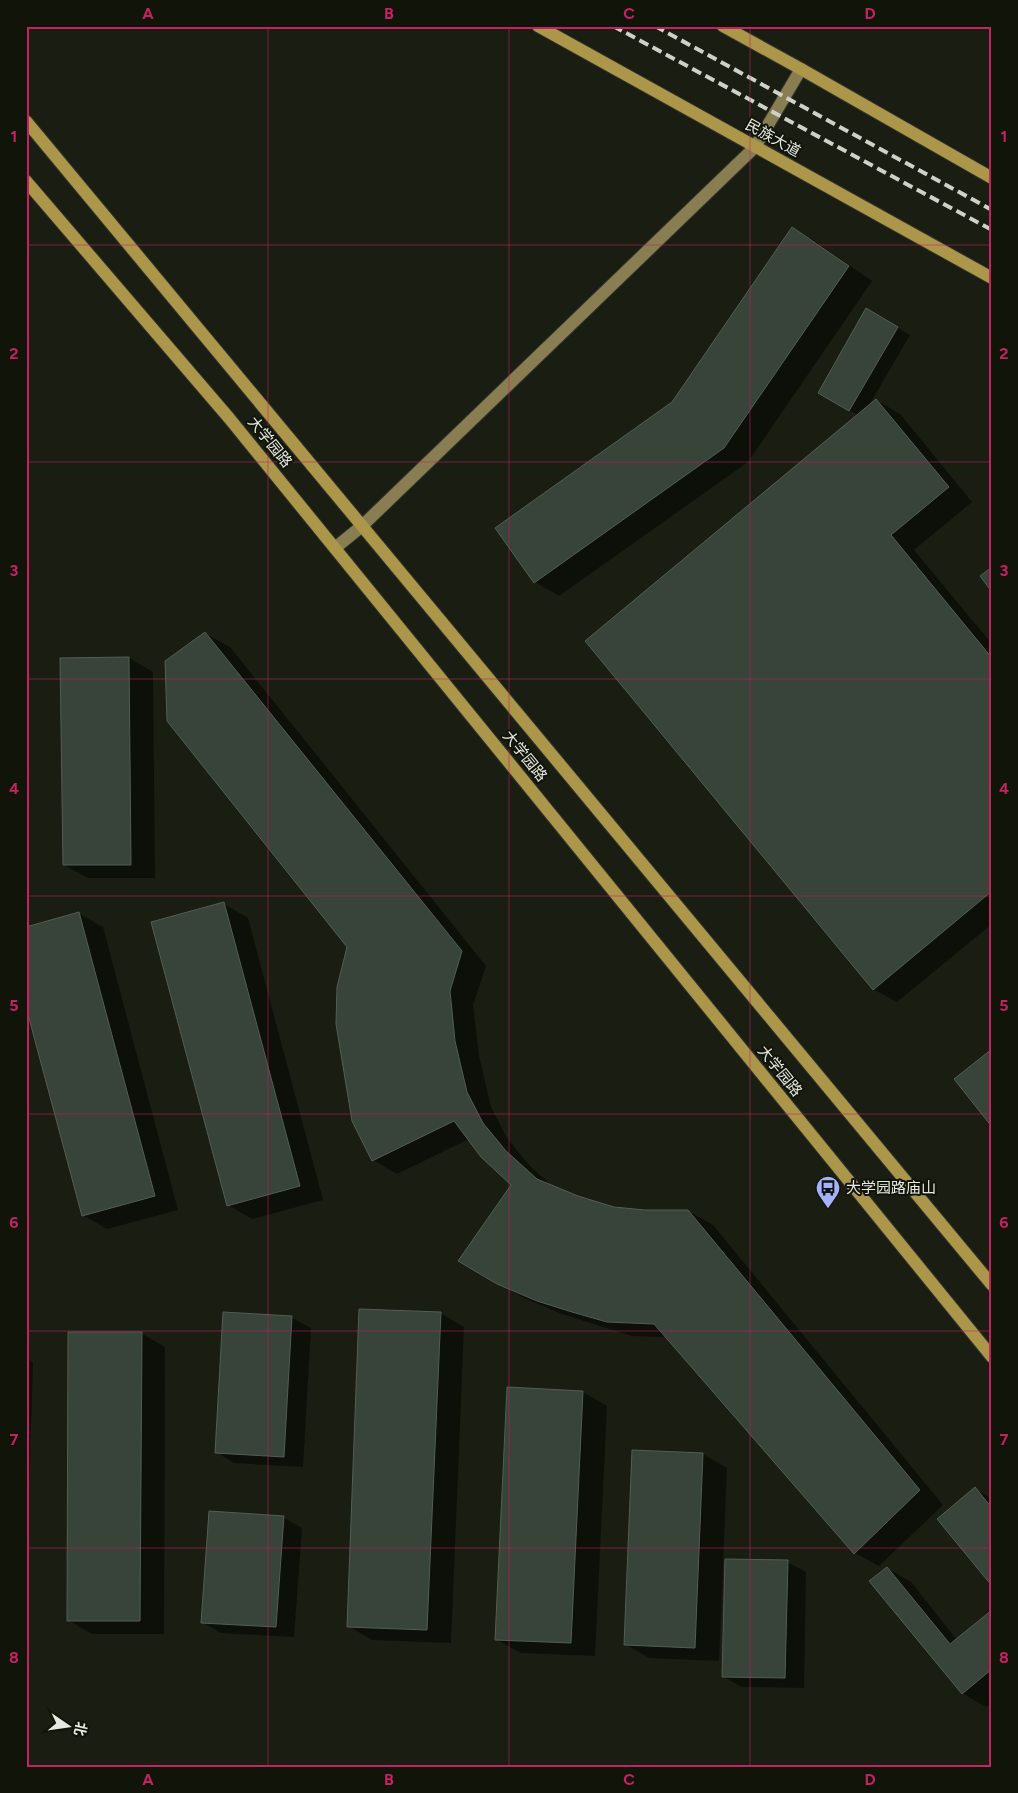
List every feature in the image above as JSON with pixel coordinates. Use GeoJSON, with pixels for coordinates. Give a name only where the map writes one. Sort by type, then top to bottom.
{"type":"FeatureCollection","features":[{"type":"Feature","properties":{"kind":"main road","name":"民族大道"},"geometry":{"type":"LineString","coordinates":[[538,26],[992,278]]}},
{"type":"Feature","properties":{"kind":"main road"},"geometry":{"type":"LineString","coordinates":[[723,26],[992,178]]}},
{"type":"Feature","properties":{"kind":"main road","name":"大学园路"},"geometry":{"type":"LineString","coordinates":[[26,121],[992,1285]]}},
{"type":"Feature","properties":{"kind":"main road","name":"大学园路"},"geometry":{"type":"LineString","coordinates":[[26,181],[230,418],[992,1357]]}},
{"type":"Feature","properties":{"kind":"street"},"geometry":{"type":"LineString","coordinates":[[335,548],[362,526],[755,147],[801,69]]}},
{"type":"Feature","properties":{"kind":"building"},"geometry":{"type":"Polygon","coordinates":[[[792,227],[849,266],[724,448],[534,583],[495,528],[672,402],[792,227]]]}},
{"type":"Feature","properties":{"kind":"building"},"geometry":{"type":"Polygon","coordinates":[[[866,308],[898,327],[849,411],[818,393],[866,308]]]}},
{"type":"Feature","properties":{"kind":"building"},"geometry":{"type":"Polygon","coordinates":[[[876,399],[949,487],[891,535],[992,658],[992,891],[873,990],[585,641],[876,399]]]}},
{"type":"Feature","properties":{"kind":"building"},"geometry":{"type":"Polygon","coordinates":[[[992,567],[992,592],[980,576],[992,567]]]}},
{"type":"Feature","properties":{"kind":"building"},"geometry":{"type":"Polygon","coordinates":[[[205,632],[462,951],[450,991],[455,1041],[467,1092],[483,1123],[506,1151],[537,1179],[578,1196],[614,1207],[645,1210],[688,1210],[920,1490],[854,1554],[654,1324],[607,1322],[537,1301],[497,1284],[458,1261],[511,1185],[481,1157],[454,1121],[372,1161],[352,1121],[336,1024],[337,987],[347,947],[167,721],[165,661],[205,632]]]}},
{"type":"Feature","properties":{"kind":"building"},"geometry":{"type":"Polygon","coordinates":[[[129,657],[131,865],[63,865],[60,658],[129,657]]]}},
{"type":"Feature","properties":{"kind":"building"},"geometry":{"type":"Polygon","coordinates":[[[224,902],[300,1186],[227,1206],[151,922],[224,902]]]}},
{"type":"Feature","properties":{"kind":"building"},"geometry":{"type":"Polygon","coordinates":[[[79,912],[155,1196],[82,1216],[26,1007],[26,927],[79,912]]]}},
{"type":"Feature","properties":{"kind":"building"},"geometry":{"type":"Polygon","coordinates":[[[992,1049],[992,1127],[954,1079],[992,1049]]]}},
{"type":"Feature","properties":{"kind":"building"},"geometry":{"type":"Polygon","coordinates":[[[359,1309],[441,1312],[427,1630],[347,1627],[359,1309]]]}},
{"type":"Feature","properties":{"kind":"building"},"geometry":{"type":"Polygon","coordinates":[[[223,1312],[292,1316],[284,1457],[215,1453],[223,1312]]]}},
{"type":"Feature","properties":{"kind":"building"},"geometry":{"type":"Polygon","coordinates":[[[68,1332],[142,1332],[140,1621],[67,1621],[68,1332]]]}},
{"type":"Feature","properties":{"kind":"building"},"geometry":{"type":"Polygon","coordinates":[[[507,1387],[583,1391],[571,1643],[495,1640],[507,1387]]]}},
{"type":"Feature","properties":{"kind":"building"},"geometry":{"type":"Polygon","coordinates":[[[632,1450],[703,1453],[695,1648],[624,1645],[632,1450]]]}},
{"type":"Feature","properties":{"kind":"building"},"geometry":{"type":"Polygon","coordinates":[[[975,1487],[992,1508],[992,1586],[937,1519],[975,1487]]]}},
{"type":"Feature","properties":{"kind":"building"},"geometry":{"type":"Polygon","coordinates":[[[209,1511],[284,1516],[276,1627],[201,1623],[209,1511]]]}},
{"type":"Feature","properties":{"kind":"building"},"geometry":{"type":"Polygon","coordinates":[[[725,1559],[788,1560],[785,1678],[722,1677],[725,1559]]]}},
{"type":"Feature","properties":{"kind":"building"},"geometry":{"type":"Polygon","coordinates":[[[887,1567],[950,1644],[992,1610],[992,1669],[962,1694],[869,1581],[887,1567]]]}},
{"type":"Feature","properties":{"kind":"railway"},"geometry":{"type":"LineString","coordinates":[[613,26],[992,230]]}},
{"type":"Feature","properties":{"kind":"railway"},"geometry":{"type":"LineString","coordinates":[[655,26],[992,210]]}},
{"type":"Feature","properties":{"kind":"place","name":"大学园路庙山"},"geometry":{"type":"Point","coordinates":[828,1209]}}]}
